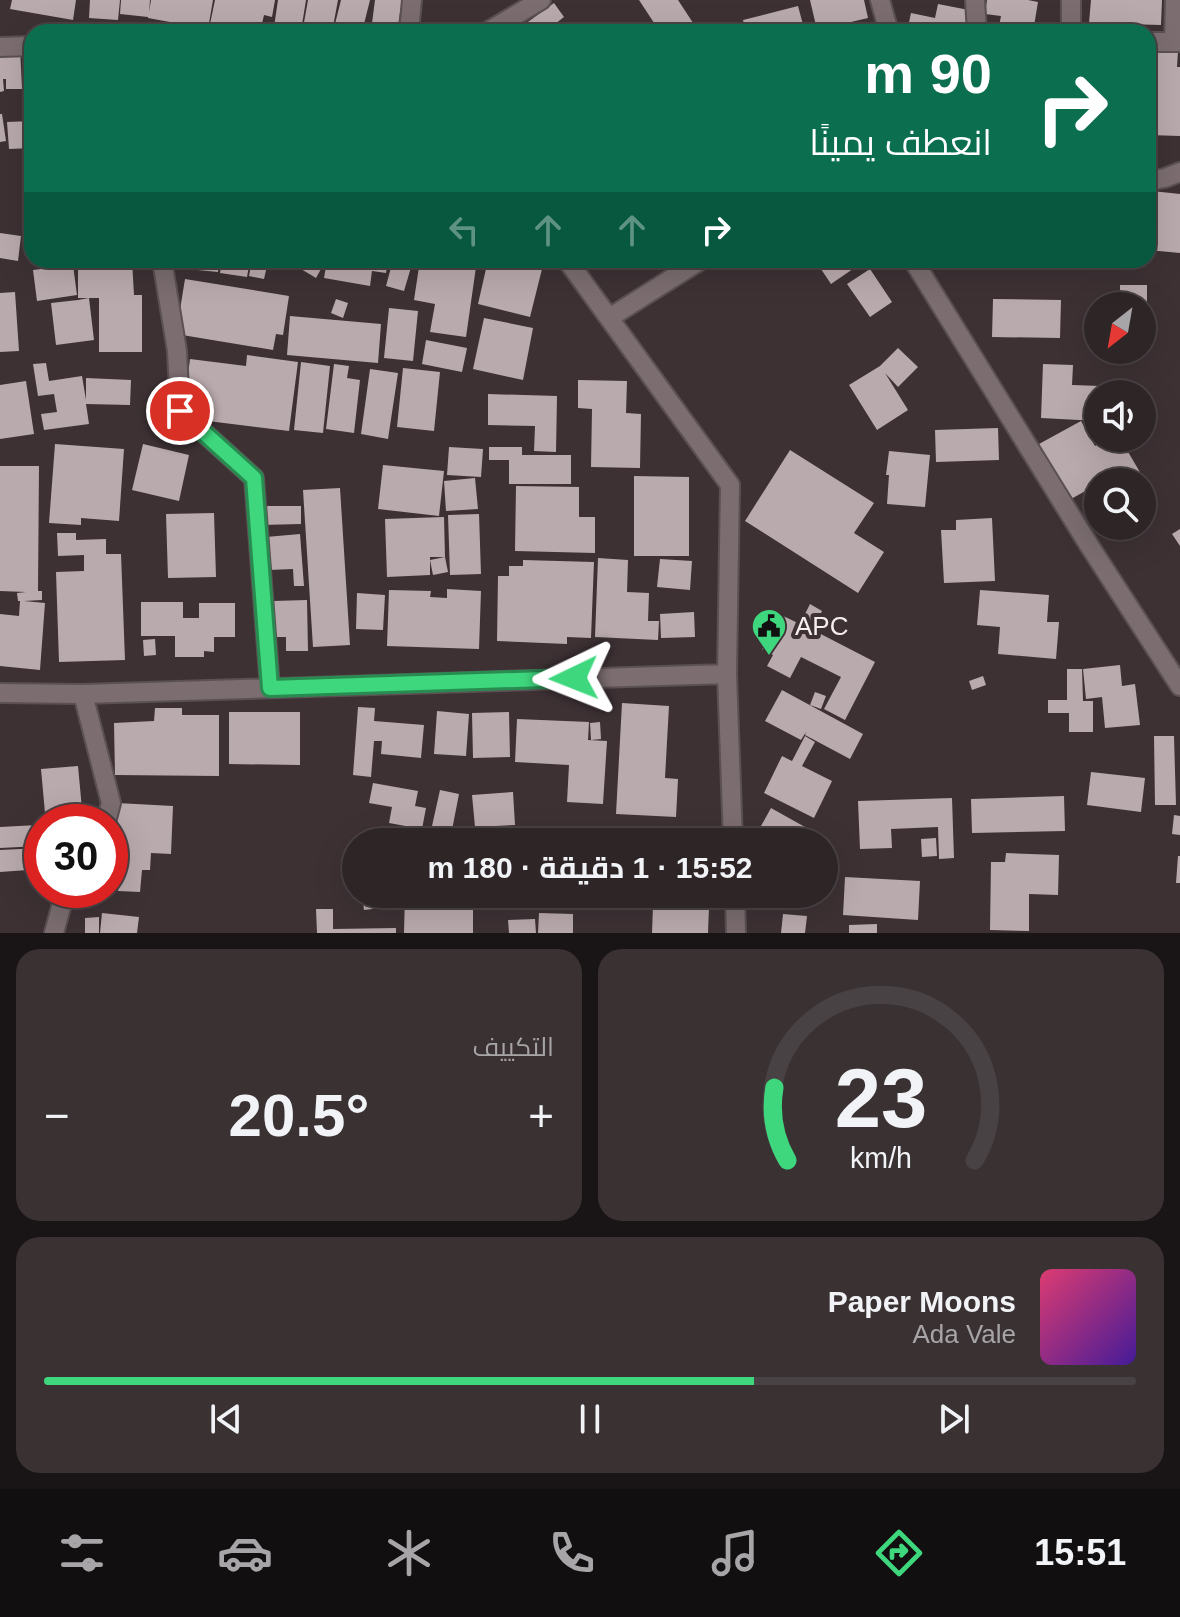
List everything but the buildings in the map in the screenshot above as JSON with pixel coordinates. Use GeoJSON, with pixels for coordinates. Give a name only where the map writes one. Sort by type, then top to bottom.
{"type":"FeatureCollection","features":[{"type":"Feature","properties":{"kind":"street"},"geometry":{"type":"LineString","coordinates":[[410,24],[412,0]]}},
{"type":"Feature","properties":{"kind":"street"},"geometry":{"type":"LineString","coordinates":[[500,24],[541,0]]}},
{"type":"Feature","properties":{"kind":"street"},"geometry":{"type":"LineString","coordinates":[[880,0],[887,24]]}},
{"type":"Feature","properties":{"kind":"street"},"geometry":{"type":"LineString","coordinates":[[975,0],[976,24]]}},
{"type":"Feature","properties":{"kind":"street"},"geometry":{"type":"LineString","coordinates":[[1071,0],[1071,24]]}},
{"type":"Feature","properties":{"kind":"street"},"geometry":{"type":"LineString","coordinates":[[1156,42],[1177,42],[1175,0]]}},
{"type":"Feature","properties":{"kind":"street"},"geometry":{"type":"LineString","coordinates":[[0,47],[24,46]]}},
{"type":"Feature","properties":{"kind":"street"},"geometry":{"type":"LineString","coordinates":[[1156,180],[1180,172]]}},
{"type":"Feature","properties":{"kind":"street"},"geometry":{"type":"LineString","coordinates":[[163,268],[177,351],[180,411],[254,478],[270,688]]}},
{"type":"Feature","properties":{"kind":"street"},"geometry":{"type":"LineString","coordinates":[[573,268],[730,485],[727,674],[732,828]]}},
{"type":"Feature","properties":{"kind":"street"},"geometry":{"type":"LineString","coordinates":[[609,318],[688,268]]}},
{"type":"Feature","properties":{"kind":"street"},"geometry":{"type":"LineString","coordinates":[[918,268],[1180,686]]}},
{"type":"Feature","properties":{"kind":"street"},"geometry":{"type":"LineString","coordinates":[[0,693],[83,694],[727,674]]}},
{"type":"Feature","properties":{"kind":"street"},"geometry":{"type":"LineString","coordinates":[[83,694],[111,804]]}},
{"type":"Feature","properties":{"kind":"street"},"geometry":{"type":"LineString","coordinates":[[54,933],[61,908]]}},
{"type":"Feature","properties":{"kind":"street"},"geometry":{"type":"LineString","coordinates":[[735,908],[736,933]]}},
{"type":"Feature","properties":{"kind":"place","name":"APC"},"geometry":{"type":"Point","coordinates":[769,657]}},
{"type":"Feature","properties":{"kind":"route"},"geometry":{"type":"LineString","coordinates":[[180,411],[254,478],[270,688],[574,678]]}}]}
